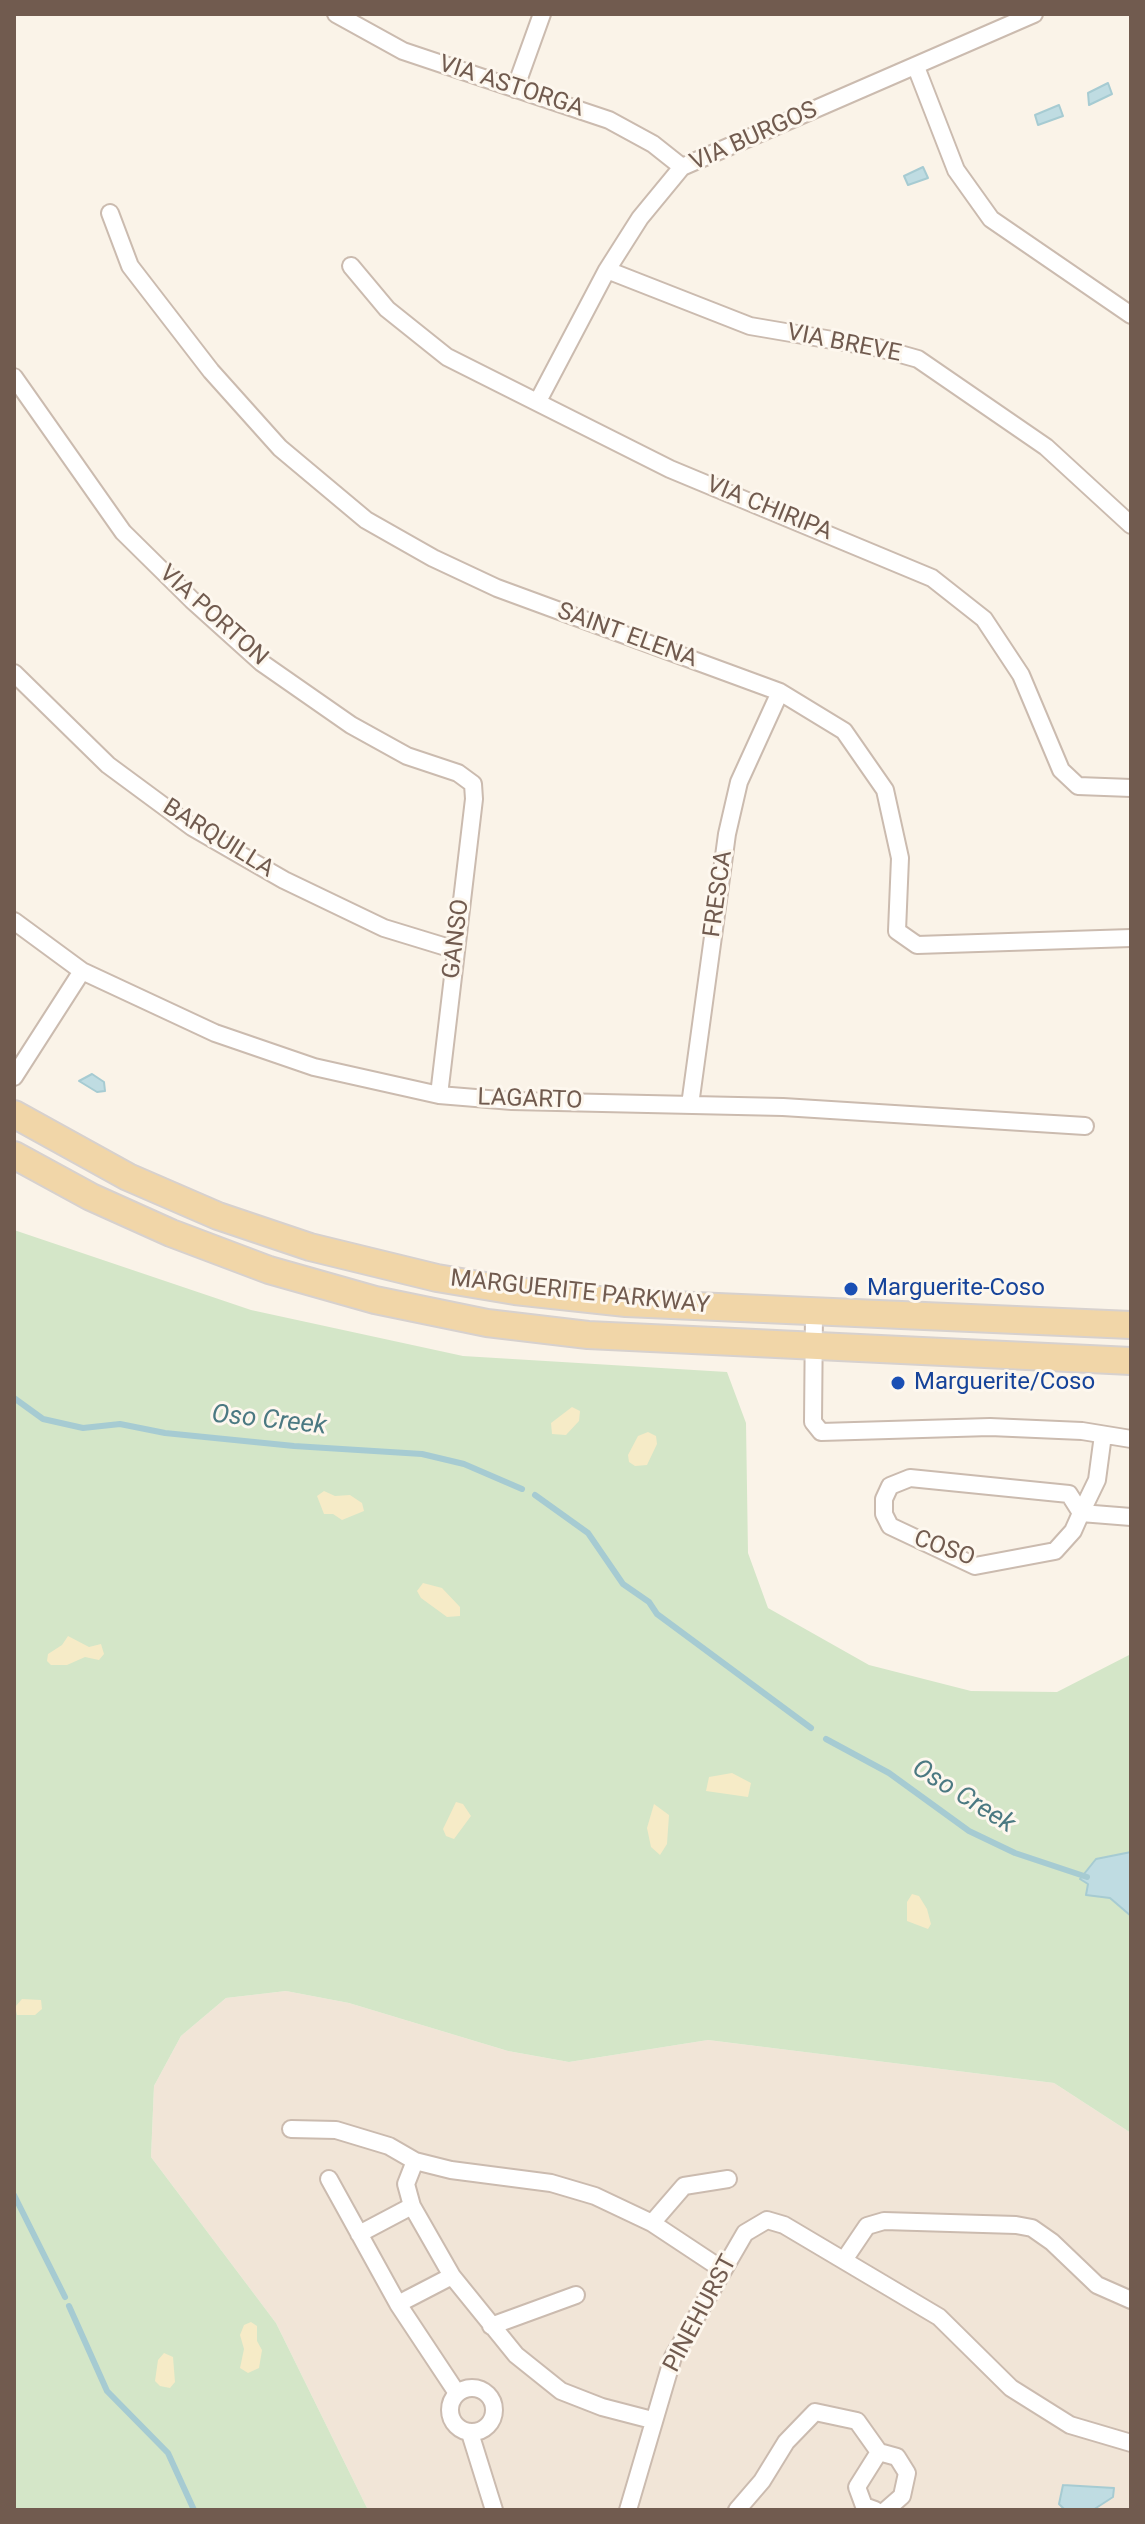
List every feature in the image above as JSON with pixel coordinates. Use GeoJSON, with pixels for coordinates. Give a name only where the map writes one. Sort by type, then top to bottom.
{"type":"FeatureCollection","features":[{"type":"Feature","properties":{"kind":"main road","name":"MARGUERITE PARKWAY"},"geometry":{"type":"LineString","coordinates":[[14,1114],[128,1177],[218,1216],[310,1247],[437,1278],[515,1291],[626,1303],[1131,1325]]}},
{"type":"Feature","properties":{"kind":"main road","name":"MARGUERITE PARKWAY"},"geometry":{"type":"LineString","coordinates":[[14,1155],[91,1197],[171,1233],[269,1270],[375,1300],[487,1323],[588,1335],[1131,1361]]}},
{"type":"Feature","properties":{"kind":"street","name":"VIA ASTORGA"},"geometry":{"type":"LineString","coordinates":[[336,14],[403,51],[609,120],[653,144],[682,167]]}},
{"type":"Feature","properties":{"kind":"street"},"geometry":{"type":"LineString","coordinates":[[515,89],[542,14]]}},
{"type":"Feature","properties":{"kind":"street","name":"VIA BURGOS"},"geometry":{"type":"LineString","coordinates":[[538,401],[607,270],[640,218],[682,167],[1034,14]]}},
{"type":"Feature","properties":{"kind":"street"},"geometry":{"type":"LineString","coordinates":[[916,67],[956,170],[991,219],[1131,315]]}},
{"type":"Feature","properties":{"kind":"street","name":"SAINT ELENA"},"geometry":{"type":"LineString","coordinates":[[110,213],[130,266],[211,371],[280,448],[366,520],[433,558],[497,588],[780,692],[844,731],[885,790],[900,858],[897,931],[917,945],[1131,938]]}},
{"type":"Feature","properties":{"kind":"street","name":"VIA CHIRIPA"},"geometry":{"type":"LineString","coordinates":[[351,266],[387,309],[447,357],[670,469],[932,578],[984,619],[1021,675],[1061,770],[1078,786],[1131,788]]}},
{"type":"Feature","properties":{"kind":"street","name":"VIA BREVE"},"geometry":{"type":"LineString","coordinates":[[607,270],[750,326],[879,348],[918,359],[1046,447],[1131,525]]}},
{"type":"Feature","properties":{"kind":"street","name":"VIA PORTON"},"geometry":{"type":"LineString","coordinates":[[14,377],[123,532],[262,663],[351,725],[407,756],[458,773],[473,784]]}},
{"type":"Feature","properties":{"kind":"street","name":"BARQUILLA"},"geometry":{"type":"LineString","coordinates":[[14,673],[108,765],[192,827],[284,880],[384,928],[456,950]]}},
{"type":"Feature","properties":{"kind":"street","name":"FRESCA"},"geometry":{"type":"LineString","coordinates":[[690,1105],[727,834],[739,782],[780,692]]}},
{"type":"Feature","properties":{"kind":"street","name":"GANSO"},"geometry":{"type":"LineString","coordinates":[[439,1095],[474,799],[473,784]]}},
{"type":"Feature","properties":{"kind":"street","name":"LAGARTO"},"geometry":{"type":"LineString","coordinates":[[14,921],[82,971],[227,1037],[314,1067],[439,1095],[783,1107],[1085,1126]]}},
{"type":"Feature","properties":{"kind":"street"},"geometry":{"type":"LineString","coordinates":[[14,1077],[82,971]]}},
{"type":"Feature","properties":{"kind":"street"},"geometry":{"type":"LineString","coordinates":[[814,1312],[813,1422],[821,1432],[990,1427],[1131,1439]]}},
{"type":"Feature","properties":{"kind":"street","name":"COSO"},"geometry":{"type":"LineString","coordinates":[[1081,1513],[1069,1494],[910,1478],[890,1486],[884,1499],[884,1514],[890,1526],[975,1566],[1055,1551],[1065,1543],[1081,1513],[1097,1480],[1103,1435]]}},
{"type":"Feature","properties":{"kind":"street"},"geometry":{"type":"LineString","coordinates":[[1081,1513],[1131,1517]]}},
{"type":"Feature","properties":{"kind":"street"},"geometry":{"type":"LineString","coordinates":[[291,2129],[336,2130],[389,2146],[415,2161],[551,2183],[595,2196],[652,2223],[723,2270]]}},
{"type":"Feature","properties":{"kind":"street"},"geometry":{"type":"LineString","coordinates":[[415,2161],[406,2184],[412,2206],[452,2276],[516,2355],[561,2391],[602,2407],[652,2420]]}},
{"type":"Feature","properties":{"kind":"street"},"geometry":{"type":"LineString","coordinates":[[329,2179],[398,2304],[457,2393]]}},
{"type":"Feature","properties":{"kind":"street"},"geometry":{"type":"LineString","coordinates":[[652,2223],[684,2186],[728,2179]]}},
{"type":"Feature","properties":{"kind":"street"},"geometry":{"type":"LineString","coordinates":[[359,2234],[412,2206]]}},
{"type":"Feature","properties":{"kind":"street","name":"PINEHURST"},"geometry":{"type":"LineString","coordinates":[[628,2510],[673,2357],[745,2233],[767,2220],[784,2225],[844,2260]]}},
{"type":"Feature","properties":{"kind":"street"},"geometry":{"type":"LineString","coordinates":[[1131,2300],[1097,2285],[1052,2242],[1032,2228],[1016,2225],[884,2221],[867,2226],[844,2260],[939,2317],[1011,2388],[1070,2425],[1131,2443]]}},
{"type":"Feature","properties":{"kind":"street"},"geometry":{"type":"LineString","coordinates":[[398,2304],[452,2276]]}},
{"type":"Feature","properties":{"kind":"street"},"geometry":{"type":"LineString","coordinates":[[491,2326],[576,2295]]}},
{"type":"Feature","properties":{"kind":"street"},"geometry":{"type":"LineString","coordinates":[[465,2389],[480,2389],[493,2405],[491,2422],[486,2428],[470,2433],[460,2430],[450,2416],[449,2408],[457,2393],[465,2389]]}},
{"type":"Feature","properties":{"kind":"street"},"geometry":{"type":"LineString","coordinates":[[737,2510],[762,2481],[795,2431],[815,2412],[857,2421],[879,2452],[897,2457],[907,2473],[902,2496],[886,2510]]}},
{"type":"Feature","properties":{"kind":"street"},"geometry":{"type":"LineString","coordinates":[[470,2433],[494,2510]]}},
{"type":"Feature","properties":{"kind":"street"},"geometry":{"type":"LineString","coordinates":[[875,2510],[864,2506],[857,2487],[879,2452]]}},
{"type":"Feature","properties":{"kind":"shaded area"},"geometry":{"type":"Polygon","coordinates":[[[286,1991],[349,2003],[508,2051],[569,2062],[708,2040],[1054,2083],[1131,2133],[1131,2510],[368,2510],[276,2323],[151,2157],[154,2086],[181,2036],[226,1998],[286,1991]]]}},
{"type":"Feature","properties":{"kind":"green space"},"geometry":{"type":"Polygon","coordinates":[[[14,1230],[251,1310],[463,1356],[727,1372],[746,1423],[748,1553],[768,1608],[869,1665],[971,1691],[1057,1692],[1131,1654],[1131,2133],[1054,2083],[708,2040],[569,2062],[508,2051],[349,2003],[286,1991],[226,1998],[181,2036],[154,2086],[151,2157],[276,2323],[368,2510],[14,2510],[14,1230]]]}},
{"type":"Feature","properties":{"kind":"sand"},"geometry":{"type":"Polygon","coordinates":[[[572,1407],[580,1411],[579,1421],[566,1435],[552,1434],[551,1423],[572,1407]]]}},
{"type":"Feature","properties":{"kind":"sand"},"geometry":{"type":"Polygon","coordinates":[[[648,1432],[656,1436],[657,1444],[647,1465],[635,1466],[629,1462],[628,1455],[638,1436],[648,1432]]]}},
{"type":"Feature","properties":{"kind":"sand"},"geometry":{"type":"Polygon","coordinates":[[[324,1491],[335,1496],[350,1495],[362,1503],[364,1511],[342,1520],[333,1514],[324,1514],[317,1496],[324,1491]]]}},
{"type":"Feature","properties":{"kind":"sand"},"geometry":{"type":"Polygon","coordinates":[[[423,1583],[442,1588],[460,1607],[460,1616],[447,1617],[421,1598],[417,1591],[423,1583]]]}},
{"type":"Feature","properties":{"kind":"sand"},"geometry":{"type":"Polygon","coordinates":[[[68,1636],[89,1647],[101,1644],[104,1654],[99,1660],[85,1657],[67,1665],[51,1665],[47,1661],[48,1654],[62,1645],[68,1636]]]}},
{"type":"Feature","properties":{"kind":"sand"},"geometry":{"type":"Polygon","coordinates":[[[732,1773],[751,1783],[748,1797],[706,1791],[709,1777],[732,1773]]]}},
{"type":"Feature","properties":{"kind":"sand"},"geometry":{"type":"Polygon","coordinates":[[[456,1802],[463,1804],[471,1816],[454,1839],[446,1836],[443,1829],[456,1802]]]}},
{"type":"Feature","properties":{"kind":"sand"},"geometry":{"type":"Polygon","coordinates":[[[654,1804],[669,1815],[667,1844],[660,1855],[651,1847],[647,1828],[654,1804]]]}},
{"type":"Feature","properties":{"kind":"sand"},"geometry":{"type":"Polygon","coordinates":[[[912,1894],[919,1896],[927,1909],[931,1924],[928,1929],[907,1921],[907,1902],[912,1894]]]}},
{"type":"Feature","properties":{"kind":"sand"},"geometry":{"type":"Polygon","coordinates":[[[22,1999],[41,2000],[42,2009],[35,2015],[17,2015],[15,2007],[22,1999]]]}},
{"type":"Feature","properties":{"kind":"sand"},"geometry":{"type":"Polygon","coordinates":[[[251,2322],[257,2326],[257,2341],[262,2350],[259,2368],[248,2373],[240,2368],[244,2349],[240,2335],[244,2325],[251,2322]]]}},
{"type":"Feature","properties":{"kind":"sand"},"geometry":{"type":"Polygon","coordinates":[[[164,2353],[173,2357],[175,2382],[170,2388],[160,2386],[155,2381],[158,2360],[164,2353]]]}},
{"type":"Feature","properties":{"kind":"water"},"geometry":{"type":"Polygon","coordinates":[[[1108,83],[1112,94],[1089,105],[1088,93],[1108,83]]]}},
{"type":"Feature","properties":{"kind":"water"},"geometry":{"type":"Polygon","coordinates":[[[1059,105],[1063,116],[1038,125],[1035,115],[1059,105]]]}},
{"type":"Feature","properties":{"kind":"water"},"geometry":{"type":"Polygon","coordinates":[[[923,167],[928,178],[908,185],[904,176],[923,167]]]}},
{"type":"Feature","properties":{"kind":"water"},"geometry":{"type":"Polygon","coordinates":[[[92,1074],[104,1082],[105,1091],[97,1092],[79,1081],[92,1074]]]}},
{"type":"Feature","properties":{"kind":"water"},"geometry":{"type":"Polygon","coordinates":[[[1131,1852],[1131,1916],[1110,1898],[1086,1895],[1088,1884],[1080,1879],[1096,1859],[1131,1852]]]}},
{"type":"Feature","properties":{"kind":"water"},"geometry":{"type":"Polygon","coordinates":[[[1063,2485],[1114,2488],[1113,2497],[1093,2510],[1065,2510],[1059,2504],[1063,2485]]]}},
{"type":"Feature","properties":{"kind":"waterway","name":"Oso Creek"},"geometry":{"type":"LineString","coordinates":[[14,1398],[43,1419],[83,1428],[120,1424],[165,1433],[294,1446],[422,1454],[464,1464],[522,1489]]}},
{"type":"Feature","properties":{"kind":"waterway","name":"Oso Creek"},"geometry":{"type":"LineString","coordinates":[[535,1495],[588,1533],[623,1584],[649,1602],[657,1614],[811,1728]]}},
{"type":"Feature","properties":{"kind":"waterway","name":"Oso Creek"},"geometry":{"type":"LineString","coordinates":[[826,1739],[889,1773],[969,1831],[1015,1853],[1087,1877]]}},
{"type":"Feature","properties":{"kind":"waterway"},"geometry":{"type":"LineString","coordinates":[[14,2195],[65,2297]]}},
{"type":"Feature","properties":{"kind":"waterway"},"geometry":{"type":"LineString","coordinates":[[69,2306],[107,2391],[168,2453],[194,2510]]}},
{"type":"Feature","properties":{"kind":"place","name":"Marguerite-Coso"},"geometry":{"type":"Point","coordinates":[851,1289]}},
{"type":"Feature","properties":{"kind":"place","name":"Marguerite/Coso"},"geometry":{"type":"Point","coordinates":[898,1383]}}]}
